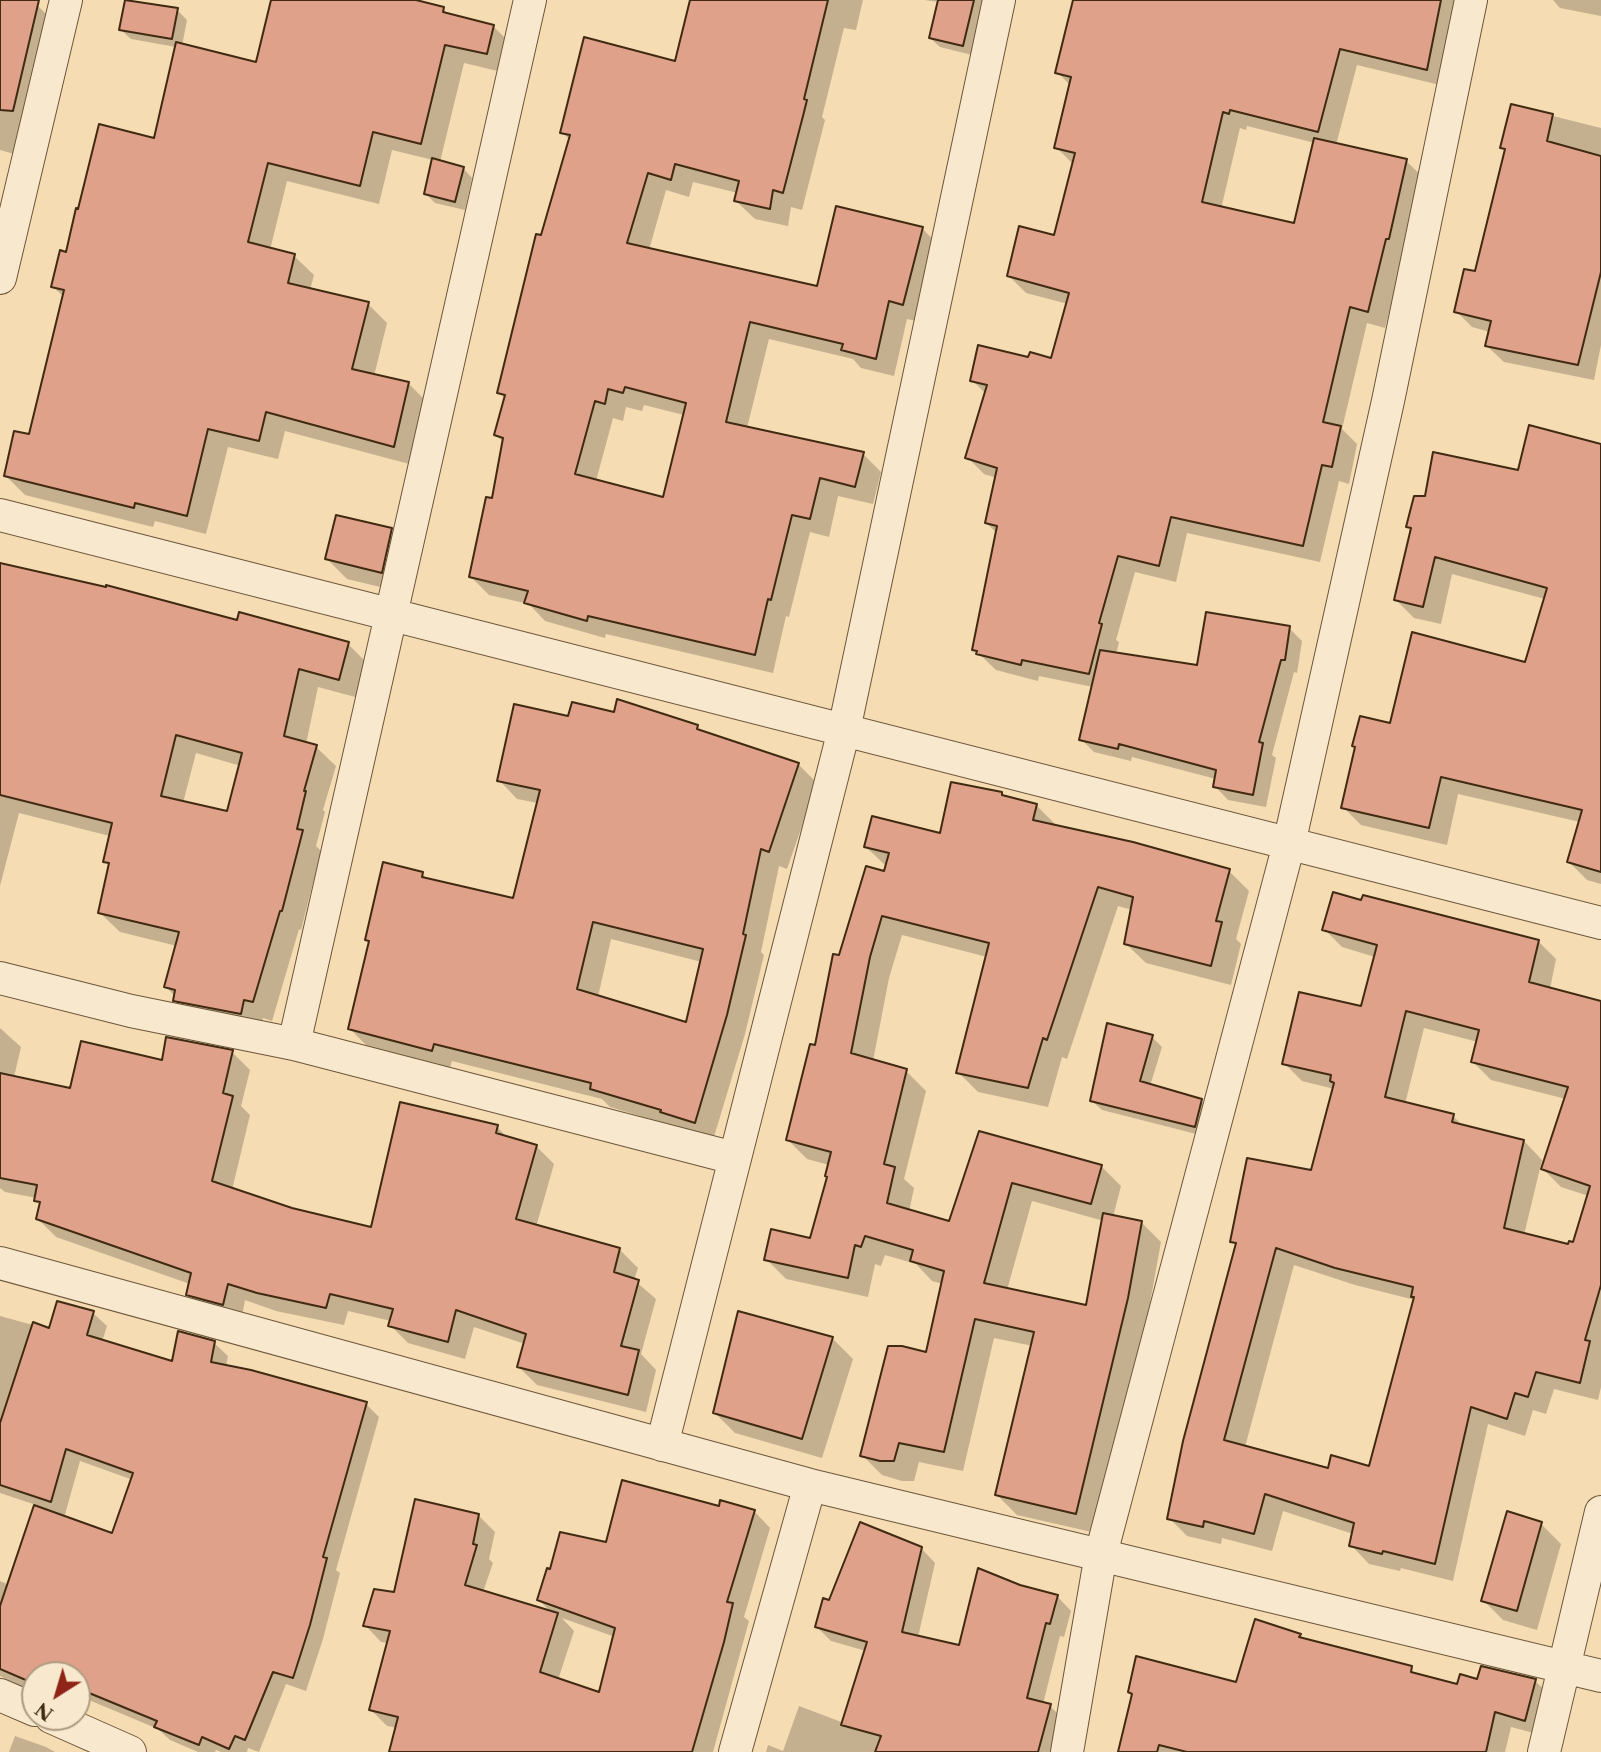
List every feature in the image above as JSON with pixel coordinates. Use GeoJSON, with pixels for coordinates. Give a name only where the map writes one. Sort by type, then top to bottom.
{"type":"FeatureCollection","features":[{"type":"Feature","properties":{"kind":"street"},"geometry":{"type":"LineString","coordinates":[[0,278],[66,0]]}},
{"type":"Feature","properties":{"kind":"street"},"geometry":{"type":"LineString","coordinates":[[294,1044],[530,0]]}},
{"type":"Feature","properties":{"kind":"street"},"geometry":{"type":"LineString","coordinates":[[662,1445],[844,730],[999,0]]}},
{"type":"Feature","properties":{"kind":"street"},"geometry":{"type":"LineString","coordinates":[[1067,1752],[1101,1554],[1289,844],[1388,401],[1471,0]]}},
{"type":"Feature","properties":{"kind":"street"},"geometry":{"type":"LineString","coordinates":[[0,515],[1601,923]]}},
{"type":"Feature","properties":{"kind":"street"},"geometry":{"type":"LineString","coordinates":[[0,978],[131,1010],[294,1044],[734,1158]]}},
{"type":"Feature","properties":{"kind":"street"},"geometry":{"type":"LineString","coordinates":[[0,1263],[810,1485],[1601,1676]]}},
{"type":"Feature","properties":{"kind":"street"},"geometry":{"type":"LineString","coordinates":[[735,1752],[810,1485]]}},
{"type":"Feature","properties":{"kind":"street"},"geometry":{"type":"LineString","coordinates":[[1544,1752],[1601,1511]]}},
{"type":"Feature","properties":{"kind":"street"},"geometry":{"type":"LineString","coordinates":[[0,1695],[21,1704]]}},
{"type":"Feature","properties":{"kind":"street"},"geometry":{"type":"LineString","coordinates":[[83,1731],[130,1752]]}},
{"type":"Feature","properties":{"kind":"building"},"geometry":{"type":"Polygon","coordinates":[[[0,0],[39,0],[13,111],[0,110],[0,0]]]}},
{"type":"Feature","properties":{"kind":"building"},"geometry":{"type":"Polygon","coordinates":[[[125,0],[178,8],[172,39],[119,30],[125,0]]]}},
{"type":"Feature","properties":{"kind":"building"},"geometry":{"type":"Polygon","coordinates":[[[271,0],[416,0],[444,7],[443,12],[494,25],[487,54],[445,45],[421,144],[373,132],[360,186],[268,163],[248,242],[295,254],[288,283],[369,302],[352,369],[409,382],[394,447],[266,412],[259,441],[208,429],[187,516],[135,503],[134,508],[4,476],[14,431],[29,434],[64,290],[51,287],[60,250],[66,252],[99,124],[154,138],[176,42],[256,62],[271,0]]]}},
{"type":"Feature","properties":{"kind":"building"},"geometry":{"type":"Polygon","coordinates":[[[690,0],[828,0],[804,99],[807,100],[783,193],[773,190],[770,209],[734,201],[739,181],[675,164],[671,180],[648,173],[627,243],[817,286],[836,206],[923,227],[903,305],[889,301],[876,359],[841,350],[843,344],[750,322],[726,422],[864,452],[855,487],[820,478],[810,519],[792,515],[755,655],[588,616],[587,621],[524,603],[528,591],[469,577],[486,497],[492,498],[503,438],[494,435],[505,395],[497,393],[536,234],[541,235],[570,135],[560,133],[584,37],[675,61],[690,0]],[[625,387],[623,393],[608,389],[605,404],[595,401],[575,474],[663,497],[686,403],[625,387]]]}},
{"type":"Feature","properties":{"kind":"building"},"geometry":{"type":"Polygon","coordinates":[[[938,0],[974,0],[963,46],[929,38],[938,0]]]}},
{"type":"Feature","properties":{"kind":"building"},"geometry":{"type":"Polygon","coordinates":[[[1073,0],[1441,0],[1427,70],[1340,49],[1318,132],[1230,110],[1229,114],[1223,112],[1202,202],[1294,223],[1314,138],[1407,159],[1389,239],[1386,239],[1368,312],[1350,307],[1323,422],[1341,426],[1332,467],[1322,465],[1303,546],[1171,517],[1159,566],[1118,556],[1099,623],[1102,624],[1089,674],[1022,660],[1021,665],[976,654],[977,651],[972,650],[997,526],[985,523],[997,468],[965,458],[987,385],[970,381],[978,345],[1028,357],[1030,352],[1051,358],[1069,293],[1007,276],[1019,226],[1054,235],[1075,153],[1054,148],[1071,77],[1055,73],[1073,0]]]}},
{"type":"Feature","properties":{"kind":"building"},"geometry":{"type":"Polygon","coordinates":[[[1511,104],[1553,114],[1547,141],[1601,156],[1601,272],[1578,365],[1485,346],[1491,321],[1454,312],[1464,269],[1475,271],[1505,149],[1500,148],[1511,104]]]}},
{"type":"Feature","properties":{"kind":"building"},"geometry":{"type":"Polygon","coordinates":[[[432,158],[464,167],[455,202],[424,194],[432,158]]]}},
{"type":"Feature","properties":{"kind":"building"},"geometry":{"type":"Polygon","coordinates":[[[1529,425],[1601,444],[1601,872],[1567,862],[1582,810],[1441,777],[1429,828],[1341,808],[1360,716],[1390,723],[1412,632],[1525,662],[1547,588],[1435,557],[1423,607],[1394,600],[1411,528],[1406,527],[1414,496],[1425,496],[1433,452],[1518,470],[1529,425]]]}},
{"type":"Feature","properties":{"kind":"building"},"geometry":{"type":"Polygon","coordinates":[[[336,515],[392,528],[382,573],[325,559],[336,515]]]}},
{"type":"Feature","properties":{"kind":"building"},"geometry":{"type":"Polygon","coordinates":[[[0,563],[106,585],[237,620],[239,612],[349,642],[339,680],[299,669],[284,736],[317,745],[297,829],[303,830],[282,911],[253,1002],[244,1000],[241,1014],[173,1001],[175,990],[164,987],[179,932],[98,913],[109,863],[103,862],[112,823],[0,795],[0,563]],[[176,735],[161,796],[227,811],[242,753],[176,735]]]}},
{"type":"Feature","properties":{"kind":"building"},"geometry":{"type":"Polygon","coordinates":[[[1206,612],[1290,626],[1285,660],[1281,660],[1259,742],[1263,743],[1253,795],[1213,787],[1216,770],[1119,744],[1118,749],[1079,740],[1100,650],[1197,665],[1206,612]]]}},
{"type":"Feature","properties":{"kind":"building"},"geometry":{"type":"Polygon","coordinates":[[[617,699],[698,725],[697,729],[799,763],[769,852],[761,849],[743,934],[746,935],[727,1015],[695,1123],[590,1089],[591,1083],[434,1044],[432,1051],[348,1029],[369,941],[365,940],[383,862],[423,872],[422,877],[513,898],[540,790],[497,781],[514,704],[568,716],[572,702],[614,712],[617,699]],[[593,922],[577,989],[686,1022],[703,949],[593,922]]]}},
{"type":"Feature","properties":{"kind":"building"},"geometry":{"type":"Polygon","coordinates":[[[951,782],[1002,792],[1002,795],[1037,804],[1033,820],[1133,842],[1230,869],[1216,921],[1222,922],[1211,966],[1124,944],[1133,897],[1098,887],[1047,1040],[1043,1038],[1028,1088],[956,1073],[989,943],[882,916],[870,957],[851,1053],[907,1069],[884,1164],[895,1167],[887,1203],[949,1221],[979,1131],[1102,1165],[1091,1204],[1012,1183],[984,1283],[1086,1305],[1103,1213],[1142,1221],[1128,1298],[1076,1514],[995,1495],[1034,1332],[975,1319],[944,1452],[899,1443],[894,1461],[860,1456],[888,1346],[902,1346],[926,1352],[944,1271],[910,1261],[913,1250],[865,1236],[861,1247],[855,1245],[848,1278],[764,1260],[771,1229],[810,1238],[827,1177],[825,1176],[831,1152],[786,1140],[810,1044],[815,1045],[833,954],[839,955],[866,866],[884,871],[889,853],[864,847],[872,816],[940,833],[951,782]]]}},
{"type":"Feature","properties":{"kind":"building"},"geometry":{"type":"Polygon","coordinates":[[[1333,892],[1361,900],[1363,895],[1539,940],[1529,982],[1601,1001],[1601,1285],[1585,1340],[1590,1341],[1580,1383],[1536,1372],[1528,1397],[1515,1393],[1507,1419],[1471,1407],[1435,1564],[1349,1546],[1354,1523],[1265,1494],[1254,1534],[1204,1521],[1203,1527],[1167,1519],[1183,1441],[1236,1243],[1230,1242],[1247,1158],[1311,1170],[1334,1083],[1330,1081],[1331,1075],[1282,1064],[1299,992],[1361,1006],[1377,945],[1322,930],[1333,892]],[[1406,1011],[1385,1097],[1454,1114],[1452,1122],[1524,1140],[1504,1228],[1568,1244],[1569,1241],[1573,1242],[1590,1186],[1541,1169],[1568,1087],[1471,1062],[1479,1030],[1406,1011]],[[1276,1248],[1224,1440],[1328,1468],[1331,1455],[1369,1466],[1414,1297],[1411,1297],[1413,1287],[1335,1268],[1276,1248]]]}},
{"type":"Feature","properties":{"kind":"building"},"geometry":{"type":"Polygon","coordinates":[[[1107,1023],[1153,1035],[1140,1081],[1202,1099],[1195,1127],[1090,1101],[1107,1023]]]}},
{"type":"Feature","properties":{"kind":"building"},"geometry":{"type":"Polygon","coordinates":[[[166,1037],[233,1050],[223,1093],[233,1096],[212,1181],[292,1208],[371,1227],[400,1102],[498,1125],[496,1133],[537,1145],[516,1219],[620,1248],[614,1272],[639,1280],[621,1346],[639,1350],[628,1395],[517,1367],[526,1334],[456,1310],[448,1342],[388,1326],[393,1309],[330,1294],[326,1308],[228,1284],[223,1305],[186,1295],[191,1273],[36,1219],[40,1202],[34,1201],[37,1185],[0,1178],[0,1073],[70,1088],[81,1041],[162,1060],[166,1037]]]}},
{"type":"Feature","properties":{"kind":"building"},"geometry":{"type":"Polygon","coordinates":[[[57,1301],[94,1311],[87,1335],[172,1361],[178,1331],[215,1341],[211,1362],[251,1370],[367,1402],[323,1557],[327,1558],[310,1625],[293,1678],[273,1672],[245,1740],[235,1736],[229,1749],[202,1737],[199,1745],[154,1727],[157,1721],[91,1694],[91,1661],[21,1661],[21,1678],[0,1669],[0,1606],[34,1505],[112,1533],[133,1473],[66,1449],[51,1502],[0,1485],[0,1423],[33,1322],[49,1328],[57,1301]]]}},
{"type":"Feature","properties":{"kind":"building"},"geometry":{"type":"Polygon","coordinates":[[[738,1311],[833,1337],[802,1439],[713,1413],[738,1311]]]}},
{"type":"Feature","properties":{"kind":"building"},"geometry":{"type":"Polygon","coordinates":[[[622,1480],[719,1506],[720,1500],[755,1510],[727,1602],[733,1603],[724,1642],[692,1752],[389,1752],[398,1717],[369,1710],[390,1631],[363,1626],[374,1589],[394,1592],[415,1499],[479,1514],[473,1544],[477,1545],[465,1585],[558,1613],[540,1672],[599,1692],[615,1628],[537,1600],[547,1568],[550,1569],[560,1532],[606,1542],[622,1480]]]}},
{"type":"Feature","properties":{"kind":"building"},"geometry":{"type":"Polygon","coordinates":[[[1507,1511],[1542,1522],[1517,1611],[1481,1601],[1507,1511]]]}},
{"type":"Feature","properties":{"kind":"building"},"geometry":{"type":"Polygon","coordinates":[[[860,1522],[922,1547],[902,1632],[959,1645],[978,1568],[1020,1585],[1058,1595],[1050,1624],[1046,1623],[1027,1698],[1051,1704],[1038,1752],[875,1752],[881,1736],[841,1725],[867,1642],[815,1627],[823,1598],[829,1600],[860,1522]]]}},
{"type":"Feature","properties":{"kind":"building"},"geometry":{"type":"Polygon","coordinates":[[[1255,1619],[1301,1634],[1299,1637],[1412,1666],[1411,1672],[1457,1684],[1460,1674],[1477,1679],[1481,1666],[1536,1679],[1525,1721],[1495,1712],[1486,1752],[1187,1752],[1159,1745],[1157,1752],[1118,1752],[1132,1694],[1128,1692],[1136,1656],[1236,1682],[1255,1619]]]}}]}
